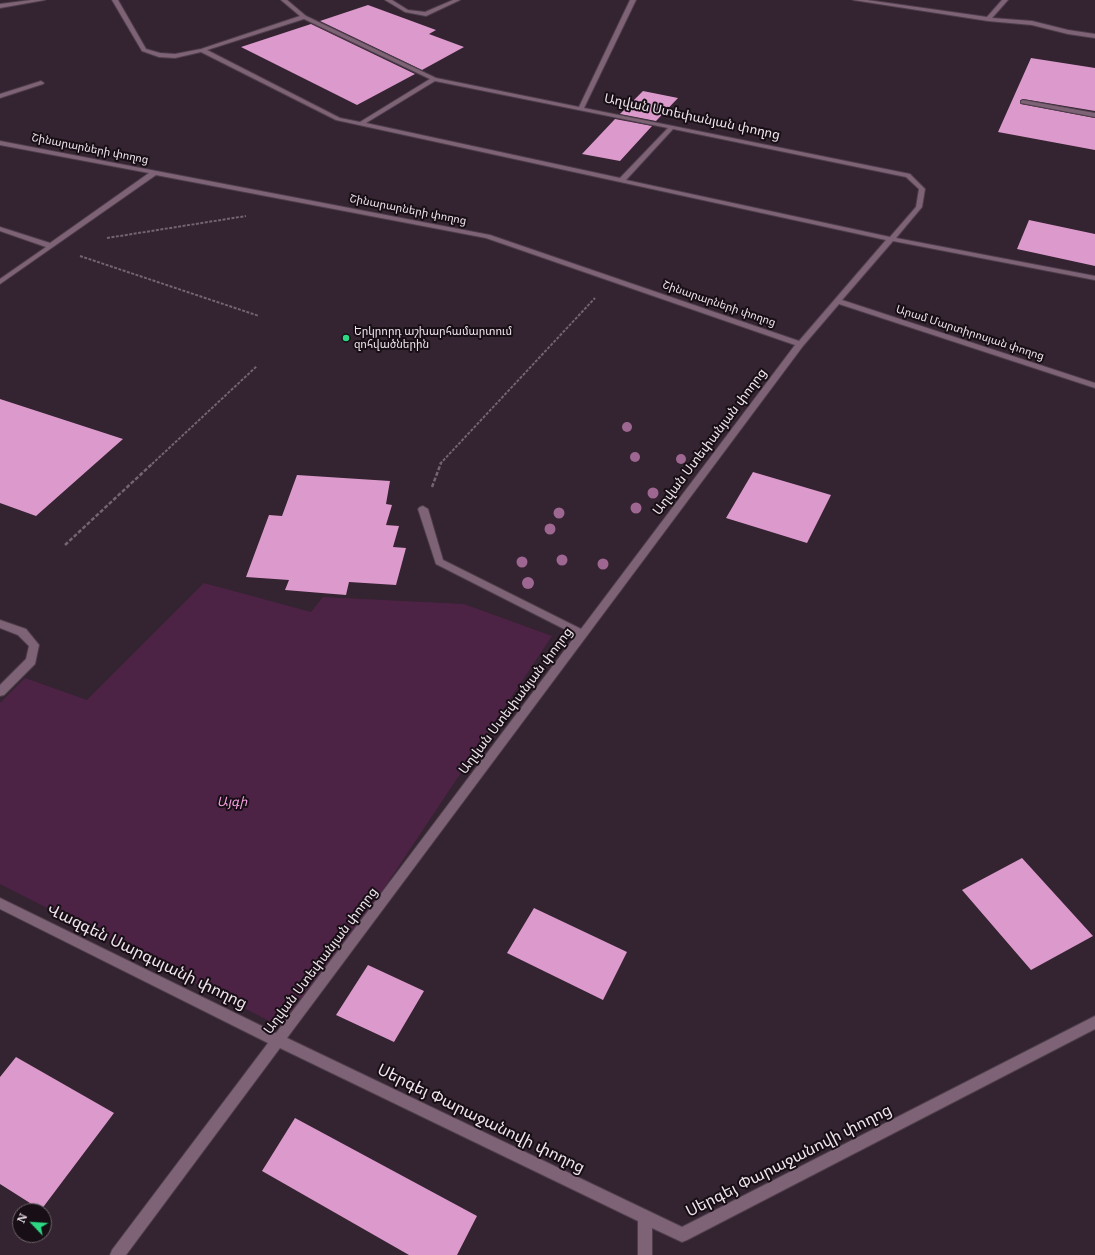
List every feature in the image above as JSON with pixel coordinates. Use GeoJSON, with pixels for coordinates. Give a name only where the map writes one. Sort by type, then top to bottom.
{"type":"FeatureCollection","features":[{"type":"Feature","properties":{"kind":"street"},"geometry":{"type":"LineString","coordinates":[[0,6],[42,0]]}},
{"type":"Feature","properties":{"kind":"street"},"geometry":{"type":"LineString","coordinates":[[115,0],[144,50],[159,55],[175,56],[202,50],[304,17]]}},
{"type":"Feature","properties":{"kind":"street","name":"Աղվան Ստեփանյան փողոց"},"geometry":{"type":"LineString","coordinates":[[116,1255],[279,1041],[800,344],[919,207],[922,190],[908,175],[434,79],[304,17],[284,0]]}},
{"type":"Feature","properties":{"kind":"street"},"geometry":{"type":"LineString","coordinates":[[388,0],[407,12],[426,14],[457,0]]}},
{"type":"Feature","properties":{"kind":"street"},"geometry":{"type":"LineString","coordinates":[[581,108],[633,0]]}},
{"type":"Feature","properties":{"kind":"street"},"geometry":{"type":"LineString","coordinates":[[856,0],[988,19],[1032,23],[1095,36]]}},
{"type":"Feature","properties":{"kind":"street"},"geometry":{"type":"LineString","coordinates":[[988,19],[1005,0]]}},
{"type":"Feature","properties":{"kind":"street"},"geometry":{"type":"LineString","coordinates":[[202,50],[338,119],[891,239],[1095,278]]}},
{"type":"Feature","properties":{"kind":"street"},"geometry":{"type":"LineString","coordinates":[[361,124],[434,79]]}},
{"type":"Feature","properties":{"kind":"street"},"geometry":{"type":"LineString","coordinates":[[0,96],[41,83]]}},
{"type":"Feature","properties":{"kind":"street"},"geometry":{"type":"LineString","coordinates":[[1024,102],[1095,115]]}},
{"type":"Feature","properties":{"kind":"street"},"geometry":{"type":"LineString","coordinates":[[621,180],[672,127]]}},
{"type":"Feature","properties":{"kind":"street","name":"Շինարարների փողոց"},"geometry":{"type":"LineString","coordinates":[[0,143],[488,236],[800,344]]}},
{"type":"Feature","properties":{"kind":"street"},"geometry":{"type":"LineString","coordinates":[[0,282],[154,173]]}},
{"type":"Feature","properties":{"kind":"street"},"geometry":{"type":"LineString","coordinates":[[0,229],[51,246]]}},
{"type":"Feature","properties":{"kind":"street","name":"Արամ Մարտիրոսյան փողոց"},"geometry":{"type":"LineString","coordinates":[[838,301],[1095,386]]}},
{"type":"Feature","properties":{"kind":"street"},"geometry":{"type":"LineString","coordinates":[[423,509],[439,562],[583,634]]}},
{"type":"Feature","properties":{"kind":"street"},"geometry":{"type":"LineString","coordinates":[[0,624],[22,632],[34,645],[31,661],[0,692]]}},
{"type":"Feature","properties":{"kind":"street","name":"Վազգեն Սարգսյանի փողոց"},"geometry":{"type":"LineString","coordinates":[[0,903],[279,1041]]}},
{"type":"Feature","properties":{"kind":"street","name":"Սերգեյ Փարաջանովի փողոց"},"geometry":{"type":"LineString","coordinates":[[279,1041],[682,1235],[1095,1022]]}},
{"type":"Feature","properties":{"kind":"street"},"geometry":{"type":"LineString","coordinates":[[644,1216],[645,1255]]}},
{"type":"Feature","properties":{"kind":"path"},"geometry":{"type":"LineString","coordinates":[[105,238],[252,215]]}},
{"type":"Feature","properties":{"kind":"path"},"geometry":{"type":"LineString","coordinates":[[51,246],[259,316]]}},
{"type":"Feature","properties":{"kind":"path"},"geometry":{"type":"LineString","coordinates":[[423,509],[442,462],[604,289],[637,287]]}},
{"type":"Feature","properties":{"kind":"path"},"geometry":{"type":"LineString","coordinates":[[65,545],[257,366]]}},
{"type":"Feature","properties":{"kind":"green space","name":"Այգի"},"geometry":{"type":"Polygon","coordinates":[[[204,583],[311,612],[323,597],[464,604],[552,636],[289,1031],[0,884],[0,703],[25,678],[87,700],[204,583]]]}},
{"type":"Feature","properties":{"kind":"building"},"geometry":{"type":"Polygon","coordinates":[[[368,5],[436,30],[429,34],[464,47],[422,70],[320,21],[368,5]]]}},
{"type":"Feature","properties":{"kind":"building"},"geometry":{"type":"Polygon","coordinates":[[[311,24],[415,74],[357,105],[241,47],[311,24]]]}},
{"type":"Feature","properties":{"kind":"building"},"geometry":{"type":"Polygon","coordinates":[[[1031,58],[1095,68],[1095,111],[1023,99],[1020,101],[1021,104],[1095,118],[1095,150],[998,132],[1031,58]]]}},
{"type":"Feature","properties":{"kind":"building"},"geometry":{"type":"Polygon","coordinates":[[[643,91],[678,98],[656,121],[620,114],[643,91]]]}},
{"type":"Feature","properties":{"kind":"building"},"geometry":{"type":"Polygon","coordinates":[[[615,119],[652,126],[620,161],[582,154],[615,119]]]}},
{"type":"Feature","properties":{"kind":"building"},"geometry":{"type":"Polygon","coordinates":[[[1029,220],[1095,234],[1095,266],[1017,249],[1029,220]]]}},
{"type":"Feature","properties":{"kind":"building"},"geometry":{"type":"Polygon","coordinates":[[[0,399],[123,439],[36,516],[0,503],[0,399]]]}},
{"type":"Feature","properties":{"kind":"building"},"geometry":{"type":"Polygon","coordinates":[[[753,472],[831,495],[807,543],[726,518],[753,472]]]}},
{"type":"Feature","properties":{"kind":"building"},"geometry":{"type":"Polygon","coordinates":[[[297,475],[390,481],[386,504],[392,505],[386,525],[399,526],[393,547],[406,548],[396,585],[349,582],[346,595],[285,590],[289,580],[246,577],[269,515],[282,516],[297,475]]]}},
{"type":"Feature","properties":{"kind":"building"},"geometry":{"type":"Polygon","coordinates":[[[1022,858],[1093,936],[1031,970],[962,890],[1022,858]]]}},
{"type":"Feature","properties":{"kind":"building"},"geometry":{"type":"Polygon","coordinates":[[[534,908],[627,952],[603,1000],[507,953],[534,908]]]}},
{"type":"Feature","properties":{"kind":"building"},"geometry":{"type":"Polygon","coordinates":[[[368,965],[424,991],[394,1042],[336,1015],[368,965]]]}},
{"type":"Feature","properties":{"kind":"building"},"geometry":{"type":"Polygon","coordinates":[[[16,1057],[114,1113],[46,1203],[30,1203],[0,1184],[0,1077],[16,1057]]]}},
{"type":"Feature","properties":{"kind":"building"},"geometry":{"type":"Polygon","coordinates":[[[295,1118],[477,1216],[457,1255],[409,1255],[262,1171],[295,1118]]]}},
{"type":"Feature","properties":{"kind":"place","name":"Երկրորդ աշխարհամարտում զոհվածներին"},"geometry":{"type":"Point","coordinates":[346,338]}}]}
